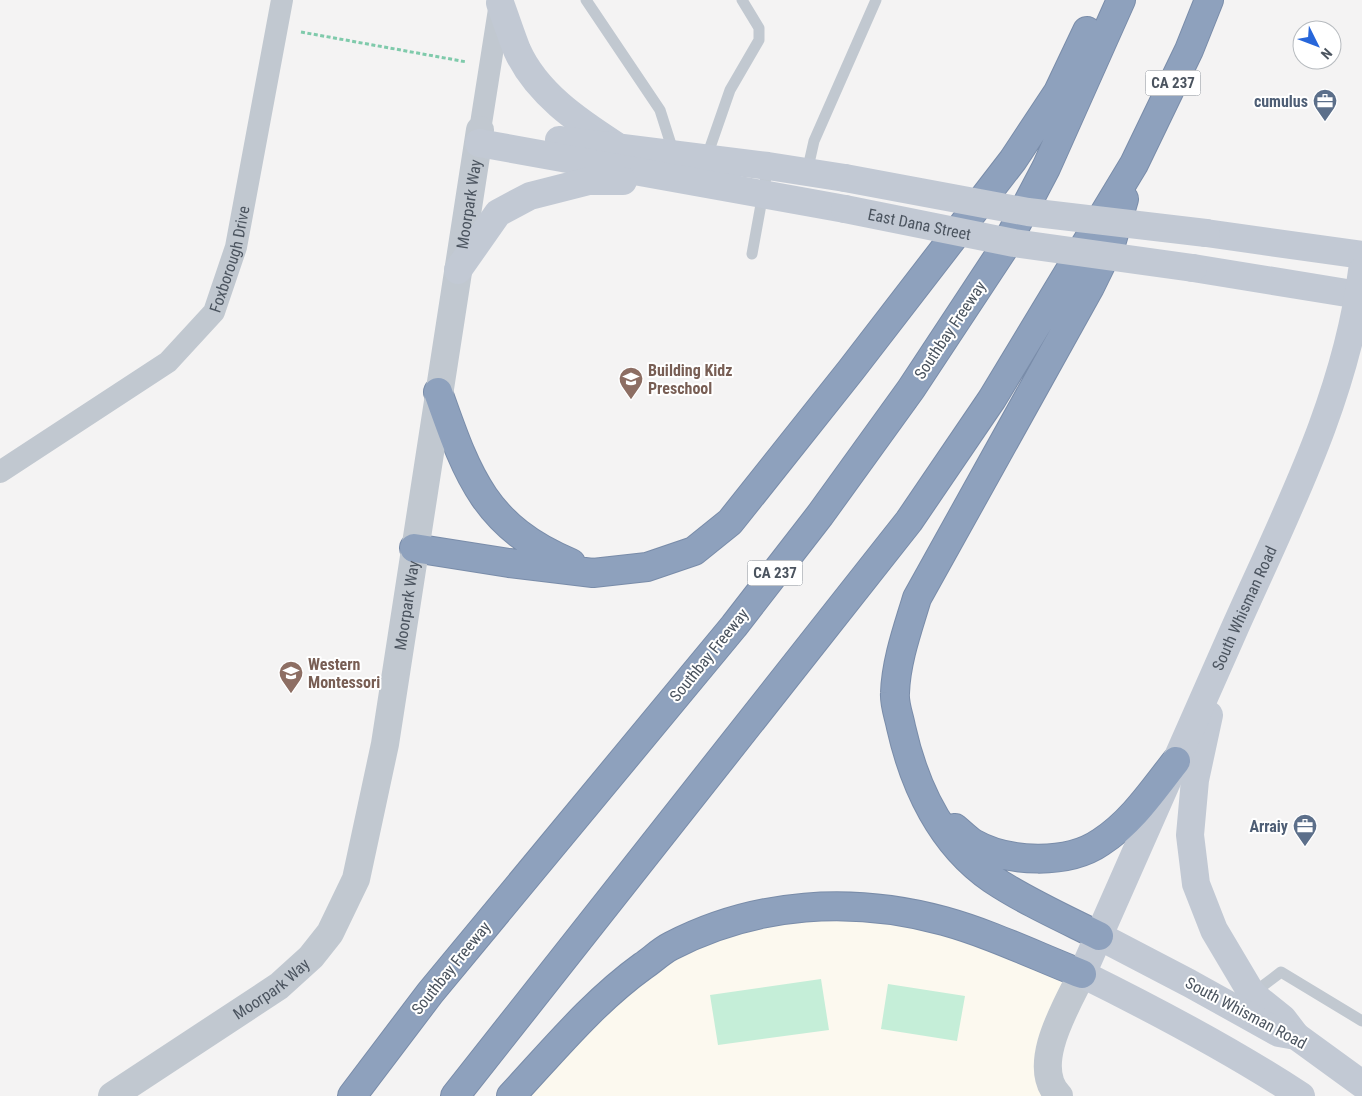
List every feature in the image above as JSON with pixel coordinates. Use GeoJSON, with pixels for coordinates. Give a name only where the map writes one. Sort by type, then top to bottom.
{"type":"FeatureCollection","features":[{"type":"Feature","properties":{"kind":"highway"},"geometry":{"type":"LineString","coordinates":[[414,548],[509,563],[593,573],[647,567],[694,551],[730,522],[851,370],[1013,160],[1058,92],[1102,0]]}},
{"type":"Feature","properties":{"kind":"highway","name":"Southbay Freeway"},"geometry":{"type":"LineString","coordinates":[[352,1096],[430,993],[734,626],[820,515],[911,389],[1004,248],[1046,168],[1121,0]]}},
{"type":"Feature","properties":{"kind":"highway","name":"CA 237"},"geometry":{"type":"LineString","coordinates":[[455,1096],[909,521],[992,399],[1134,164],[1189,50],[1210,0]]}},
{"type":"Feature","properties":{"kind":"highway"},"geometry":{"type":"LineString","coordinates":[[1099,936],[991,878],[964,854],[941,827],[919,789],[906,747],[894,694],[903,646],[917,598],[1090,287],[1111,244],[1134,164]]}},
{"type":"Feature","properties":{"kind":"highway"},"geometry":{"type":"LineString","coordinates":[[438,392],[461,458],[481,494],[511,528],[547,553],[593,573]]}},
{"type":"Feature","properties":{"kind":"highway"},"geometry":{"type":"LineString","coordinates":[[906,747],[922,788],[948,822],[974,843],[1002,854],[1035,860],[1069,855],[1100,843],[1133,816],[1176,761]]}},
{"type":"Feature","properties":{"kind":"highway"},"geometry":{"type":"LineString","coordinates":[[511,1096],[586,1015],[634,973],[670,947],[717,927],[801,906],[850,905],[893,909],[945,921],[1082,974]]}},
{"type":"Feature","properties":{"kind":"main road"},"geometry":{"type":"LineString","coordinates":[[501,2],[518,52],[542,88],[586,126],[620,149]]}},
{"type":"Feature","properties":{"kind":"main road","name":"East Dana Street"},"geometry":{"type":"LineString","coordinates":[[479,136],[620,149],[768,166],[845,178],[1028,212],[1206,233],[1362,255]]}},
{"type":"Feature","properties":{"kind":"main road","name":"East Dana Street"},"geometry":{"type":"LineString","coordinates":[[479,136],[684,182],[845,209],[1014,243],[1192,268],[1361,287]]}},
{"type":"Feature","properties":{"kind":"main road"},"geometry":{"type":"LineString","coordinates":[[458,270],[498,214],[530,196],[590,181],[684,182]]}},
{"type":"Feature","properties":{"kind":"main road","name":"South Whisman Road"},"geometry":{"type":"LineString","coordinates":[[1082,974],[1323,427],[1346,350],[1361,287]]}},
{"type":"Feature","properties":{"kind":"main road"},"geometry":{"type":"LineString","coordinates":[[1219,665],[1195,780],[1190,835],[1199,892],[1214,930],[1252,994],[1282,1019],[1296,1036]]}},
{"type":"Feature","properties":{"kind":"main road","name":"South Whisman Road"},"geometry":{"type":"LineString","coordinates":[[1099,936],[1279,1033],[1296,1036],[1362,1084]]}},
{"type":"Feature","properties":{"kind":"main road"},"geometry":{"type":"LineString","coordinates":[[1082,974],[1168,1017],[1257,1067],[1301,1096]]}},
{"type":"Feature","properties":{"kind":"street","name":"Foxborough Drive"},"geometry":{"type":"LineString","coordinates":[[0,472],[168,362],[214,312],[236,247],[282,0]]}},
{"type":"Feature","properties":{"kind":"street","name":"Moorpark Way"},"geometry":{"type":"LineString","coordinates":[[112,1096],[279,986],[311,957],[336,924],[356,880],[362,862],[384,744],[501,2]]}},
{"type":"Feature","properties":{"kind":"street"},"geometry":{"type":"LineString","coordinates":[[1059,1096],[1054,1091],[1047,1067],[1052,1040],[1082,974]]}},
{"type":"Feature","properties":{"kind":"lane"},"geometry":{"type":"LineString","coordinates":[[586,0],[660,110],[675,155]]}},
{"type":"Feature","properties":{"kind":"lane"},"geometry":{"type":"LineString","coordinates":[[706,159],[730,90],[759,40],[760,28],[742,0]]}},
{"type":"Feature","properties":{"kind":"lane"},"geometry":{"type":"LineString","coordinates":[[807,172],[814,141],[876,0]]}},
{"type":"Feature","properties":{"kind":"lane"},"geometry":{"type":"LineString","coordinates":[[752,254],[768,166]]}},
{"type":"Feature","properties":{"kind":"lane"},"geometry":{"type":"LineString","coordinates":[[1252,994],[1281,972],[1362,1020]]}},
{"type":"Feature","properties":{"kind":"path"},"geometry":{"type":"LineString","coordinates":[[278,27],[468,62]]}},
{"type":"Feature","properties":{"kind":"shaded area"},"geometry":{"type":"Polygon","coordinates":[[[850,905],[1082,974],[1065,1010],[1059,1096],[511,1096],[670,947],[850,905]]]}},
{"type":"Feature","properties":{"kind":"green space"},"geometry":{"type":"Polygon","coordinates":[[[821,979],[829,1030],[718,1045],[710,995],[821,979]]]}},
{"type":"Feature","properties":{"kind":"green space"},"geometry":{"type":"Polygon","coordinates":[[[888,984],[965,996],[957,1041],[881,1029],[888,984]]]}},
{"type":"Feature","properties":{"kind":"place","name":"cumulus"},"geometry":{"type":"Point","coordinates":[1325,122]}},
{"type":"Feature","properties":{"kind":"place","name":"Building Kidz Preschool"},"geometry":{"type":"Point","coordinates":[631,400]}},
{"type":"Feature","properties":{"kind":"place","name":"Western Montessori"},"geometry":{"type":"Point","coordinates":[291,694]}},
{"type":"Feature","properties":{"kind":"place","name":"Arraiy"},"geometry":{"type":"Point","coordinates":[1305,847]}}]}
